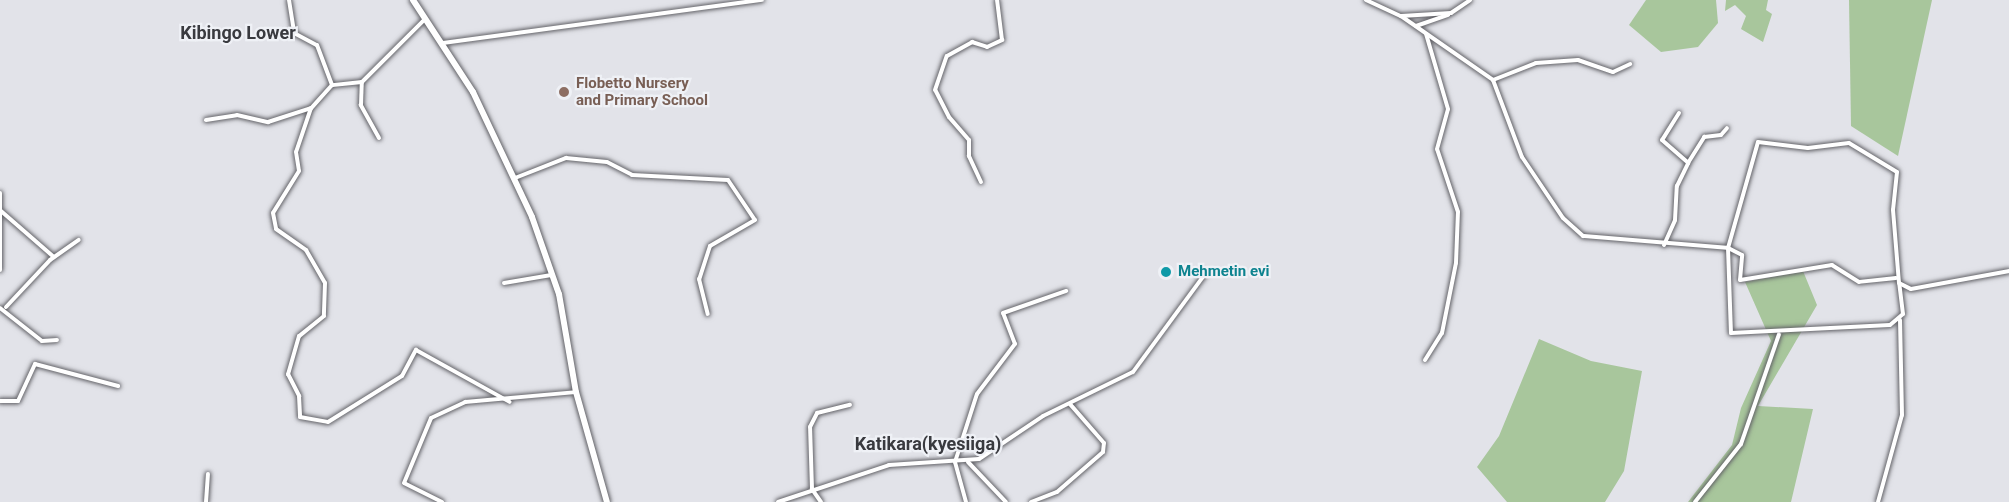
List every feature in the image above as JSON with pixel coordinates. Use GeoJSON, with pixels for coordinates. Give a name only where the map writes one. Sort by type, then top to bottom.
{"type":"FeatureCollection","features":[{"type":"Feature","properties":{"kind":"main road"},"geometry":{"type":"LineString","coordinates":[[413,0],[443,43],[515,178],[560,294],[576,392],[607,502]]}},
{"type":"Feature","properties":{"kind":"street"},"geometry":{"type":"LineString","coordinates":[[289,0],[294,33],[317,45],[332,85]]}},
{"type":"Feature","properties":{"kind":"street"},"geometry":{"type":"LineString","coordinates":[[715,6],[720,0]]}},
{"type":"Feature","properties":{"kind":"street"},"geometry":{"type":"LineString","coordinates":[[443,43],[762,0]]}},
{"type":"Feature","properties":{"kind":"street"},"geometry":{"type":"LineString","coordinates":[[981,182],[969,156],[969,140],[948,117],[935,90],[947,56],[972,42],[987,47],[1002,40],[997,0]]}},
{"type":"Feature","properties":{"kind":"street"},"geometry":{"type":"LineString","coordinates":[[1366,0],[1401,16],[1493,80],[1522,157],[1575,232],[1664,245],[1728,248],[1742,255],[1740,280],[1832,264],[1858,282],[1896,278]]}},
{"type":"Feature","properties":{"kind":"street"},"geometry":{"type":"LineString","coordinates":[[1415,26],[1451,14],[1470,0]]}},
{"type":"Feature","properties":{"kind":"street"},"geometry":{"type":"LineString","coordinates":[[1401,16],[1451,14]]}},
{"type":"Feature","properties":{"kind":"street"},"geometry":{"type":"LineString","coordinates":[[425,19],[362,82],[332,85],[311,108],[296,152],[299,171],[272,216],[279,232],[306,250],[325,284],[324,316],[299,336],[288,374],[300,398],[301,418],[328,422],[402,376],[416,350],[510,402]]}},
{"type":"Feature","properties":{"kind":"street"},"geometry":{"type":"LineString","coordinates":[[1425,360],[1442,333],[1456,263],[1458,212],[1437,149],[1448,109],[1426,33]]}},
{"type":"Feature","properties":{"kind":"street"},"geometry":{"type":"LineString","coordinates":[[1493,80],[1536,63],[1578,60],[1613,72],[1630,64]]}},
{"type":"Feature","properties":{"kind":"street"},"geometry":{"type":"LineString","coordinates":[[362,82],[362,105],[379,138]]}},
{"type":"Feature","properties":{"kind":"street"},"geometry":{"type":"LineString","coordinates":[[206,120],[237,115],[268,122],[311,108]]}},
{"type":"Feature","properties":{"kind":"street"},"geometry":{"type":"LineString","coordinates":[[1678,113],[1662,140],[1688,163]]}},
{"type":"Feature","properties":{"kind":"street"},"geometry":{"type":"LineString","coordinates":[[1664,245],[1675,220],[1677,186],[1688,163],[1704,137],[1721,135],[1727,128]]}},
{"type":"Feature","properties":{"kind":"street"},"geometry":{"type":"LineString","coordinates":[[1878,502],[1902,415],[1900,320],[1899,283],[1896,278],[1897,172],[1853,143],[1808,148],[1758,142],[1728,248],[1732,335],[1779,334],[1900,320]]}},
{"type":"Feature","properties":{"kind":"street"},"geometry":{"type":"LineString","coordinates":[[515,178],[564,158],[607,162],[632,175],[728,180],[755,220],[710,246],[699,279],[708,314]]}},
{"type":"Feature","properties":{"kind":"street"},"geometry":{"type":"LineString","coordinates":[[0,193],[2,211],[0,270]]}},
{"type":"Feature","properties":{"kind":"street"},"geometry":{"type":"LineString","coordinates":[[2,211],[54,257]]}},
{"type":"Feature","properties":{"kind":"street"},"geometry":{"type":"LineString","coordinates":[[57,340],[42,341],[3,308],[54,257],[79,240]]}},
{"type":"Feature","properties":{"kind":"street"},"geometry":{"type":"LineString","coordinates":[[1899,283],[1911,289],[2009,271]]}},
{"type":"Feature","properties":{"kind":"street"},"geometry":{"type":"LineString","coordinates":[[778,502],[890,465],[968,462],[1070,404],[1133,372],[1205,274]]}},
{"type":"Feature","properties":{"kind":"street"},"geometry":{"type":"LineString","coordinates":[[504,283],[551,275]]}},
{"type":"Feature","properties":{"kind":"street"},"geometry":{"type":"LineString","coordinates":[[966,502],[955,462],[977,394],[1015,344],[1004,311],[1066,291]]}},
{"type":"Feature","properties":{"kind":"street"},"geometry":{"type":"LineString","coordinates":[[1695,502],[1741,444],[1779,334]]}},
{"type":"Feature","properties":{"kind":"street"},"geometry":{"type":"LineString","coordinates":[[0,401],[18,401],[35,364],[118,386]]}},
{"type":"Feature","properties":{"kind":"street"},"geometry":{"type":"LineString","coordinates":[[442,502],[404,483],[427,422],[459,403],[510,402],[576,392]]}},
{"type":"Feature","properties":{"kind":"street"},"geometry":{"type":"LineString","coordinates":[[1031,502],[1057,492],[1103,452],[1104,443],[1070,404]]}},
{"type":"Feature","properties":{"kind":"street"},"geometry":{"type":"LineString","coordinates":[[821,502],[812,489],[813,418],[850,405]]}},
{"type":"Feature","properties":{"kind":"street"},"geometry":{"type":"LineString","coordinates":[[968,462],[1006,502]]}},
{"type":"Feature","properties":{"kind":"street"},"geometry":{"type":"LineString","coordinates":[[206,502],[207,474]]}},
{"type":"Feature","properties":{"kind":"green space"},"geometry":{"type":"Polygon","coordinates":[[[1646,0],[1716,0],[1718,23],[1698,47],[1661,52],[1629,25],[1646,0]]]}},
{"type":"Feature","properties":{"kind":"green space"},"geometry":{"type":"Polygon","coordinates":[[[1726,0],[1768,0],[1766,10],[1772,14],[1763,42],[1741,29],[1746,16],[1735,5],[1725,11],[1726,0]]]}},
{"type":"Feature","properties":{"kind":"green space"},"geometry":{"type":"Polygon","coordinates":[[[1849,0],[1932,0],[1898,156],[1851,126],[1849,0]]]}},
{"type":"Feature","properties":{"kind":"green space"},"geometry":{"type":"Polygon","coordinates":[[[1803,271],[1817,305],[1758,406],[1813,409],[1791,502],[1688,502],[1732,445],[1741,408],[1771,341],[1745,282],[1803,271]]]}},
{"type":"Feature","properties":{"kind":"green space"},"geometry":{"type":"Polygon","coordinates":[[[1539,339],[1591,361],[1642,371],[1624,471],[1605,502],[1507,502],[1477,467],[1499,436],[1539,339]]]}},
{"type":"Feature","properties":{"kind":"place","name":"Flobetto Nursery and Primary School"},"geometry":{"type":"Point","coordinates":[564,92]}},
{"type":"Feature","properties":{"kind":"place","name":"Mehmetin evi"},"geometry":{"type":"Point","coordinates":[1166,272]}},
{"type":"Feature","properties":{"kind":"district","name":"Kibingo Lower"},"geometry":{"type":"Point","coordinates":[238,33]}},
{"type":"Feature","properties":{"kind":"district","name":"Katikara(kyesiiga)"},"geometry":{"type":"Point","coordinates":[928,444]}}]}
